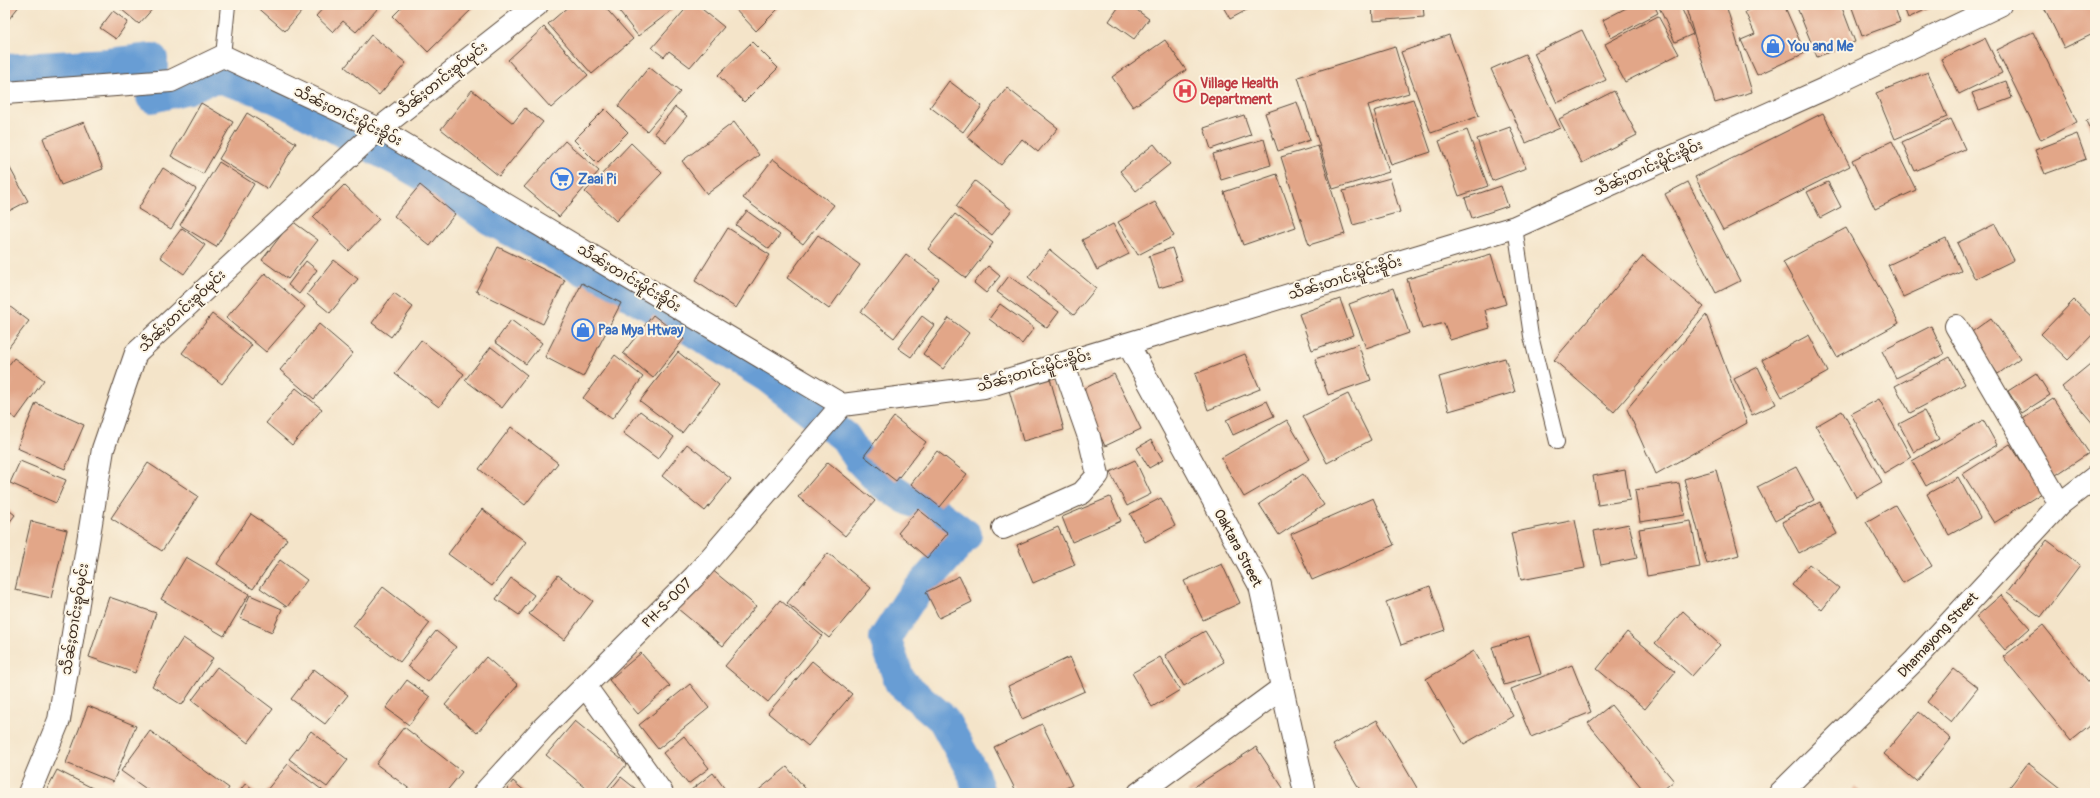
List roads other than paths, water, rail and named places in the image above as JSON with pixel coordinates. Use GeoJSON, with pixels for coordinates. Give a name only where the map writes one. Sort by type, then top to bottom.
{"type":"FeatureCollection","features":[{"type":"Feature","properties":{"kind":"street","name":"သဵၼ်ႈတၢင်းၶူဝ်မုင်း"},"geometry":{"type":"LineString","coordinates":[[29,793],[59,720],[103,449],[136,353],[375,133],[537,5]]}},
{"type":"Feature","properties":{"kind":"street","name":"သဵၼ်ႈတၢင်းမိူင်းၶိူဝ်း"},"geometry":{"type":"LineString","coordinates":[[223,56],[375,133],[830,418],[984,387],[1515,227],[1824,90],[2000,5]]}},
{"type":"Feature","properties":{"kind":"street"},"geometry":{"type":"LineString","coordinates":[[5,93],[171,81],[223,56]]}},
{"type":"Feature","properties":{"kind":"street"},"geometry":{"type":"LineString","coordinates":[[1956,326],[2060,504]]}},
{"type":"Feature","properties":{"kind":"street","name":"Oaktara Street"},"geometry":{"type":"LineString","coordinates":[[1128,344],[1260,586],[1305,793]]}},
{"type":"Feature","properties":{"kind":"street"},"geometry":{"type":"LineString","coordinates":[[1003,528],[1082,493],[1098,475],[1089,437],[1063,363]]}},
{"type":"Feature","properties":{"kind":"street","name":"PH-S-007"},"geometry":{"type":"LineString","coordinates":[[484,793],[543,728],[695,576],[830,418]]}},
{"type":"Feature","properties":{"kind":"street","name":"Dhamayong Street"},"geometry":{"type":"LineString","coordinates":[[1780,793],[1915,660],[2060,504],[2095,476]]}},
{"type":"Feature","properties":{"kind":"street"},"geometry":{"type":"LineString","coordinates":[[585,686],[662,793]]}},
{"type":"Feature","properties":{"kind":"street"},"geometry":{"type":"LineString","coordinates":[[1139,793],[1282,688]]}},
{"type":"Feature","properties":{"kind":"lane"},"geometry":{"type":"LineString","coordinates":[[223,56],[228,5]]}},
{"type":"Feature","properties":{"kind":"lane"},"geometry":{"type":"LineString","coordinates":[[1515,227],[1531,336],[1557,442]]}},
{"type":"Feature","properties":{"kind":"waterway"},"geometry":{"type":"LineString","coordinates":[[5,70],[109,64],[152,59],[152,97],[188,88],[205,80],[221,78],[259,90],[306,112],[401,162],[447,189],[490,219],[669,316],[769,378],[845,437],[860,460],[881,482],[906,498],[931,509],[966,535],[909,601],[885,638],[900,682],[943,719],[973,773],[979,793]]}},
{"type":"Feature","properties":{"kind":"place","name":"You and Me"},"geometry":{"type":"Point","coordinates":[1773,46]}},
{"type":"Feature","properties":{"kind":"place","name":"Village Health Department"},"geometry":{"type":"Point","coordinates":[1185,91]}},
{"type":"Feature","properties":{"kind":"place","name":"Zaai Pi"},"geometry":{"type":"Point","coordinates":[562,179]}},
{"type":"Feature","properties":{"kind":"place","name":"Paa Mya Htway"},"geometry":{"type":"Point","coordinates":[583,330]}}]}
